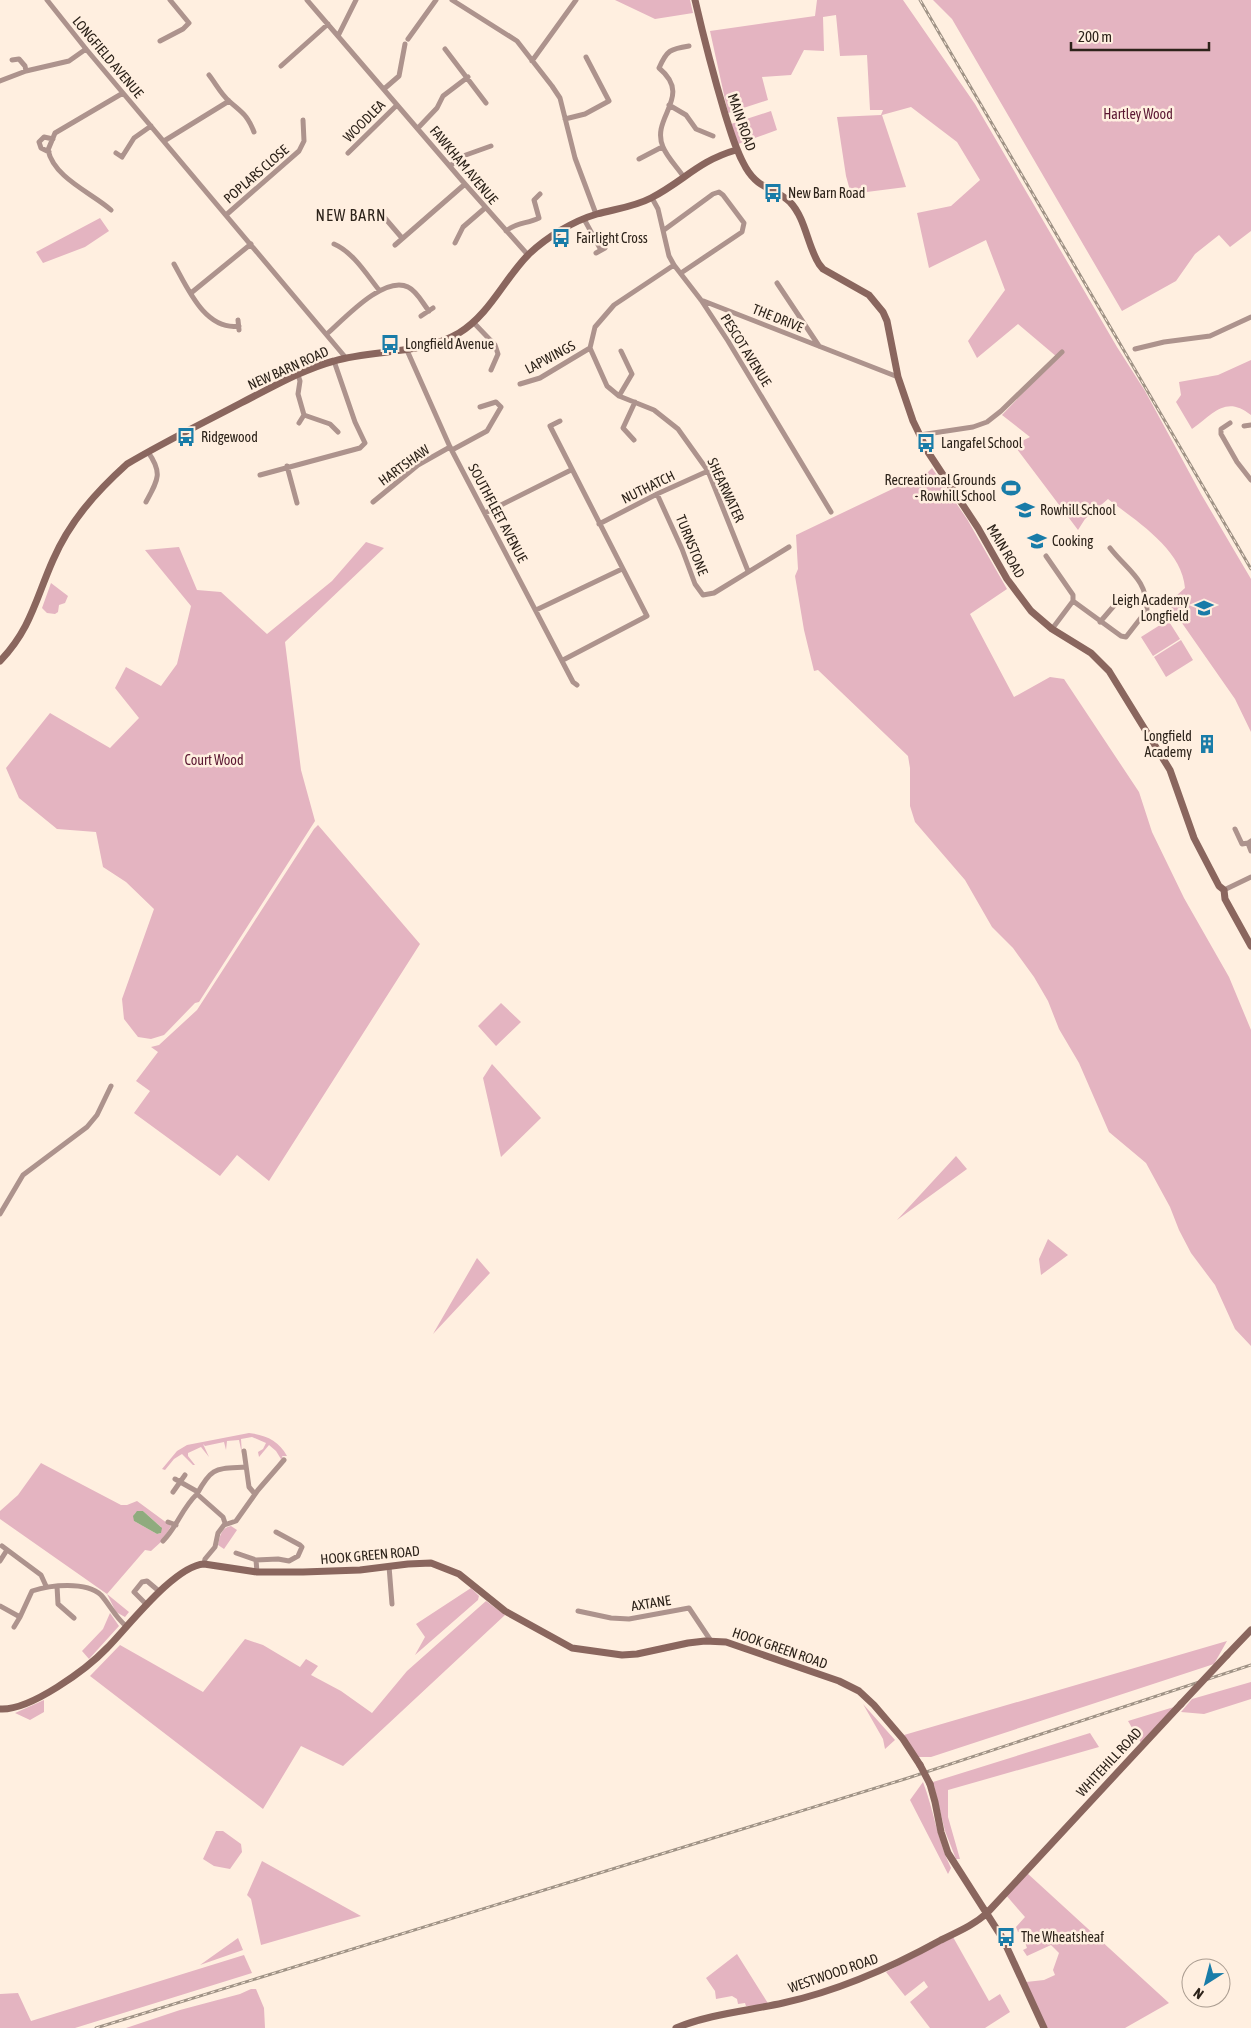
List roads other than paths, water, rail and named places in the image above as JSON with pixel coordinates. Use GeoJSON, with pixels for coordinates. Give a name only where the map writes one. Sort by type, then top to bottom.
{"type":"FeatureCollection","features":[{"type":"Feature","properties":{"kind":"street","name":"LONGFIELD AVENUE"},"geometry":{"type":"LineString","coordinates":[[47,0],[346,358]]}},
{"type":"Feature","properties":{"kind":"street"},"geometry":{"type":"LineString","coordinates":[[160,42],[183,29],[188,23],[170,0]]}},
{"type":"Feature","properties":{"kind":"street","name":"FAWKHAM AVENUE"},"geometry":{"type":"LineString","coordinates":[[307,0],[528,255]]}},
{"type":"Feature","properties":{"kind":"street"},"geometry":{"type":"LineString","coordinates":[[338,36],[356,0]]}},
{"type":"Feature","properties":{"kind":"street"},"geometry":{"type":"LineString","coordinates":[[384,89],[399,76],[406,41],[436,0]]}},
{"type":"Feature","properties":{"kind":"street"},"geometry":{"type":"LineString","coordinates":[[452,0],[517,41],[552,86],[560,98],[574,158],[596,214]]}},
{"type":"Feature","properties":{"kind":"street"},"geometry":{"type":"LineString","coordinates":[[462,6],[466,0]]}},
{"type":"Feature","properties":{"kind":"street"},"geometry":{"type":"LineString","coordinates":[[532,61],[576,0]]}},
{"type":"Feature","properties":{"kind":"street","name":"MAIN ROAD"},"geometry":{"type":"LineString","coordinates":[[696,0],[711,65],[736,150],[754,180],[762,187],[783,197],[795,210],[819,264],[834,276],[862,290],[876,302],[886,321],[898,377],[920,435],[938,469],[978,528],[1007,579],[1031,611],[1052,629],[1091,653],[1108,671],[1170,770],[1194,838],[1219,886],[1224,890],[1225,899],[1251,946]]}},
{"type":"Feature","properties":{"kind":"street"},"geometry":{"type":"LineString","coordinates":[[282,66],[328,24]]}},
{"type":"Feature","properties":{"kind":"street"},"geometry":{"type":"LineString","coordinates":[[683,176],[662,147],[662,125],[674,85],[670,78],[659,68],[664,57],[672,49],[689,46]]}},
{"type":"Feature","properties":{"kind":"street"},"geometry":{"type":"LineString","coordinates":[[0,81],[26,71],[69,61],[86,49]]}},
{"type":"Feature","properties":{"kind":"street"},"geometry":{"type":"LineString","coordinates":[[445,49],[486,103]]}},
{"type":"Feature","properties":{"kind":"street"},"geometry":{"type":"LineString","coordinates":[[12,60],[19,57],[26,71]]}},
{"type":"Feature","properties":{"kind":"street"},"geometry":{"type":"LineString","coordinates":[[565,119],[584,114],[608,101],[586,58]]}},
{"type":"Feature","properties":{"kind":"street"},"geometry":{"type":"LineString","coordinates":[[209,75],[230,102],[242,111],[250,121],[254,132]]}},
{"type":"Feature","properties":{"kind":"street"},"geometry":{"type":"LineString","coordinates":[[418,128],[437,108],[443,96],[468,77]]}},
{"type":"Feature","properties":{"kind":"street"},"geometry":{"type":"LineString","coordinates":[[48,152],[56,132],[123,93]]}},
{"type":"Feature","properties":{"kind":"street"},"geometry":{"type":"LineString","coordinates":[[164,141],[230,102]]}},
{"type":"Feature","properties":{"kind":"street","name":"WOODLEA"},"geometry":{"type":"LineString","coordinates":[[348,153],[397,105]]}},
{"type":"Feature","properties":{"kind":"street"},"geometry":{"type":"LineString","coordinates":[[669,106],[686,115],[696,129],[713,136]]}},
{"type":"Feature","properties":{"kind":"street","name":"POPLARS CLOSE"},"geometry":{"type":"LineString","coordinates":[[226,215],[299,151],[304,141],[303,120]]}},
{"type":"Feature","properties":{"kind":"street"},"geometry":{"type":"LineString","coordinates":[[116,153],[122,157],[133,139],[151,126]]}},
{"type":"Feature","properties":{"kind":"street"},"geometry":{"type":"LineString","coordinates":[[53,139],[44,137],[39,142],[41,148],[48,152],[73,184],[97,198],[111,210]]}},
{"type":"Feature","properties":{"kind":"street"},"geometry":{"type":"LineString","coordinates":[[450,166],[463,156],[491,146]]}},
{"type":"Feature","properties":{"kind":"street"},"geometry":{"type":"LineString","coordinates":[[638,159],[662,147]]}},
{"type":"Feature","properties":{"kind":"street","name":"NEW BARN ROAD"},"geometry":{"type":"LineString","coordinates":[[0,661],[23,631],[34,610],[54,558],[74,520],[109,480],[127,464],[298,375],[334,361],[432,344],[458,334],[474,322],[528,255],[568,227],[596,214],[640,203],[652,198],[683,176],[717,156],[736,150]]}},
{"type":"Feature","properties":{"kind":"street"},"geometry":{"type":"LineString","coordinates":[[395,244],[465,184]]}},
{"type":"Feature","properties":{"kind":"street"},"geometry":{"type":"LineString","coordinates":[[664,230],[718,192],[723,194],[744,223],[742,232],[681,273]]}},
{"type":"Feature","properties":{"kind":"street"},"geometry":{"type":"LineString","coordinates":[[506,231],[515,224],[528,224],[539,218],[534,200],[540,194]]}},
{"type":"Feature","properties":{"kind":"street","name":"PESCOT AVENUE"},"geometry":{"type":"LineString","coordinates":[[652,198],[658,209],[669,256],[674,265],[701,300],[747,371],[798,460],[831,512]]}},
{"type":"Feature","properties":{"kind":"street"},"geometry":{"type":"LineString","coordinates":[[455,243],[463,227],[486,208]]}},
{"type":"Feature","properties":{"kind":"street"},"geometry":{"type":"LineString","coordinates":[[378,210],[402,238]]}},
{"type":"Feature","properties":{"kind":"street"},"geometry":{"type":"LineString","coordinates":[[584,219],[601,250]]}},
{"type":"Feature","properties":{"kind":"street"},"geometry":{"type":"LineString","coordinates":[[191,293],[251,244]]}},
{"type":"Feature","properties":{"kind":"street"},"geometry":{"type":"LineString","coordinates":[[334,244],[341,247],[362,268],[379,290]]}},
{"type":"Feature","properties":{"kind":"street"},"geometry":{"type":"LineString","coordinates":[[174,264],[191,293],[216,322],[226,326],[238,325]]}},
{"type":"Feature","properties":{"kind":"street"},"geometry":{"type":"LineString","coordinates":[[590,348],[595,327],[614,305],[674,265]]}},
{"type":"Feature","properties":{"kind":"street","name":"THE DRIVE"},"geometry":{"type":"LineString","coordinates":[[778,283],[820,347]]}},
{"type":"Feature","properties":{"kind":"street"},"geometry":{"type":"LineString","coordinates":[[327,334],[379,290],[396,284],[406,286],[412,290],[431,310],[421,316]]}},
{"type":"Feature","properties":{"kind":"street","name":"THE DRIVE"},"geometry":{"type":"LineString","coordinates":[[701,300],[898,377]]}},
{"type":"Feature","properties":{"kind":"street"},"geometry":{"type":"LineString","coordinates":[[1135,349],[1164,342],[1210,336],[1251,317]]}},
{"type":"Feature","properties":{"kind":"street"},"geometry":{"type":"LineString","coordinates":[[474,322],[495,345],[498,354],[492,367],[488,360]]}},
{"type":"Feature","properties":{"kind":"street","name":"SOUTHFLEET AVENUE"},"geometry":{"type":"LineString","coordinates":[[406,348],[451,449],[573,682],[577,685]]}},
{"type":"Feature","properties":{"kind":"street","name":"LAPWINGS"},"geometry":{"type":"LineString","coordinates":[[520,384],[540,378],[590,348]]}},
{"type":"Feature","properties":{"kind":"street","name":"SHEARWATER"},"geometry":{"type":"LineString","coordinates":[[590,348],[607,386],[619,396],[654,410],[678,429],[708,471],[748,571]]}},
{"type":"Feature","properties":{"kind":"street"},"geometry":{"type":"LineString","coordinates":[[619,396],[632,374],[621,351]]}},
{"type":"Feature","properties":{"kind":"street"},"geometry":{"type":"LineString","coordinates":[[920,435],[967,428],[987,422],[1001,411],[1062,352]]}},
{"type":"Feature","properties":{"kind":"street"},"geometry":{"type":"LineString","coordinates":[[260,475],[287,466],[360,448],[365,444],[355,422],[334,361]]}},
{"type":"Feature","properties":{"kind":"street"},"geometry":{"type":"LineString","coordinates":[[298,375],[300,381],[298,394],[304,415],[299,424]]}},
{"type":"Feature","properties":{"kind":"street","name":"HARTSHAW"},"geometry":{"type":"LineString","coordinates":[[373,502],[418,465],[487,431],[501,407],[496,402],[480,408]]}},
{"type":"Feature","properties":{"kind":"street"},"geometry":{"type":"LineString","coordinates":[[634,440],[623,428],[635,402]]}},
{"type":"Feature","properties":{"kind":"street"},"geometry":{"type":"LineString","coordinates":[[304,415],[330,424],[338,432]]}},
{"type":"Feature","properties":{"kind":"street"},"geometry":{"type":"LineString","coordinates":[[560,421],[550,426],[647,616],[563,660]]}},
{"type":"Feature","properties":{"kind":"street"},"geometry":{"type":"LineString","coordinates":[[1230,423],[1220,429],[1220,434],[1237,462],[1251,480]]}},
{"type":"Feature","properties":{"kind":"street"},"geometry":{"type":"LineString","coordinates":[[1244,426],[1251,425]]}},
{"type":"Feature","properties":{"kind":"street"},"geometry":{"type":"LineString","coordinates":[[146,502],[153,490],[158,472],[157,464],[148,452]]}},
{"type":"Feature","properties":{"kind":"street"},"geometry":{"type":"LineString","coordinates":[[287,466],[297,504]]}},
{"type":"Feature","properties":{"kind":"street"},"geometry":{"type":"LineString","coordinates":[[485,513],[571,470]]}},
{"type":"Feature","properties":{"kind":"street","name":"NUTHATCH"},"geometry":{"type":"LineString","coordinates":[[599,524],[657,494],[708,471]]}},
{"type":"Feature","properties":{"kind":"street","name":"TURNSTONE"},"geometry":{"type":"LineString","coordinates":[[657,494],[675,531],[695,584],[703,595],[714,593],[789,547]]}},
{"type":"Feature","properties":{"kind":"street"},"geometry":{"type":"LineString","coordinates":[[1073,601],[1121,636],[1126,636],[1147,610],[1144,588],[1110,548]]}},
{"type":"Feature","properties":{"kind":"street"},"geometry":{"type":"LineString","coordinates":[[1046,556],[1073,595],[1073,601],[1052,629]]}},
{"type":"Feature","properties":{"kind":"street"},"geometry":{"type":"LineString","coordinates":[[536,610],[622,569]]}},
{"type":"Feature","properties":{"kind":"street"},"geometry":{"type":"LineString","coordinates":[[1100,622],[1118,601]]}},
{"type":"Feature","properties":{"kind":"street"},"geometry":{"type":"LineString","coordinates":[[1235,829],[1242,844],[1249,842],[1251,851]]}},
{"type":"Feature","properties":{"kind":"street"},"geometry":{"type":"LineString","coordinates":[[1224,890],[1251,877]]}},
{"type":"Feature","properties":{"kind":"street"},"geometry":{"type":"LineString","coordinates":[[0,1214],[23,1175],[86,1127],[97,1115],[111,1086]]}},
{"type":"Feature","properties":{"kind":"street"},"geometry":{"type":"LineString","coordinates":[[244,1452],[249,1488],[255,1494]]}},
{"type":"Feature","properties":{"kind":"street"},"geometry":{"type":"LineString","coordinates":[[0,1709],[10,1710],[41,1697],[77,1673],[103,1652],[160,1592],[190,1568],[204,1564],[205,1559],[215,1547],[218,1533],[225,1523],[236,1521],[255,1494],[284,1460]]}},
{"type":"Feature","properties":{"kind":"street"},"geometry":{"type":"LineString","coordinates":[[163,1541],[174,1531],[183,1510],[206,1478],[214,1471],[246,1467]]}},
{"type":"Feature","properties":{"kind":"street"},"geometry":{"type":"LineString","coordinates":[[172,1492],[177,1481],[186,1475]]}},
{"type":"Feature","properties":{"kind":"street"},"geometry":{"type":"LineString","coordinates":[[177,1481],[197,1493],[223,1516],[225,1523]]}},
{"type":"Feature","properties":{"kind":"street"},"geometry":{"type":"LineString","coordinates":[[168,1522],[176,1525]]}},
{"type":"Feature","properties":{"kind":"street"},"geometry":{"type":"LineString","coordinates":[[236,1552],[256,1560],[278,1559],[290,1561],[299,1554],[302,1547],[276,1532]]}},
{"type":"Feature","properties":{"kind":"street"},"geometry":{"type":"LineString","coordinates":[[2,1546],[41,1575],[46,1586]]}},
{"type":"Feature","properties":{"kind":"street"},"geometry":{"type":"LineString","coordinates":[[0,1561],[8,1550]]}},
{"type":"Feature","properties":{"kind":"street"},"geometry":{"type":"LineString","coordinates":[[256,1560],[257,1572]]}},
{"type":"Feature","properties":{"kind":"street","name":"HOOK GREEN ROAD"},"geometry":{"type":"LineString","coordinates":[[204,1564],[257,1572],[346,1571],[424,1562],[446,1568],[466,1578],[509,1614],[572,1648],[629,1655],[711,1641],[726,1642],[839,1681],[859,1691],[874,1705],[903,1739],[920,1765],[930,1784],[948,1853],[1004,1939],[1044,2028]]}},
{"type":"Feature","properties":{"kind":"street"},"geometry":{"type":"LineString","coordinates":[[389,1566],[392,1604]]}},
{"type":"Feature","properties":{"kind":"street"},"geometry":{"type":"LineString","coordinates":[[146,1605],[134,1592],[141,1583],[146,1581],[160,1592]]}},
{"type":"Feature","properties":{"kind":"street"},"geometry":{"type":"LineString","coordinates":[[14,1627],[32,1591],[46,1586],[88,1588],[100,1595],[117,1619],[126,1626]]}},
{"type":"Feature","properties":{"kind":"street"},"geometry":{"type":"LineString","coordinates":[[57,1586],[58,1604],[74,1618]]}},
{"type":"Feature","properties":{"kind":"street"},"geometry":{"type":"LineString","coordinates":[[0,1606],[20,1617]]}},
{"type":"Feature","properties":{"kind":"street","name":"AXTANE"},"geometry":{"type":"LineString","coordinates":[[578,1611],[610,1618],[628,1619],[689,1608],[711,1641]]}},
{"type":"Feature","properties":{"kind":"street","name":"WHITEHILL ROAD"},"geometry":{"type":"LineString","coordinates":[[987,1913],[1251,1630]]}},
{"type":"Feature","properties":{"kind":"street","name":"WESTWOOD ROAD"},"geometry":{"type":"LineString","coordinates":[[676,2028],[698,2019],[784,2003],[861,1978],[912,1956],[975,1922],[987,1913]]}},
{"type":"Feature","properties":{"kind":"railway"},"geometry":{"type":"LineString","coordinates":[[920,0],[1251,569]]}},
{"type":"Feature","properties":{"kind":"railway"},"geometry":{"type":"LineString","coordinates":[[96,2028],[908,1778],[1251,1665]]}},
{"type":"Feature","properties":{"kind":"place","name":"New Barn Road"},"geometry":{"type":"Point","coordinates":[773,193]}},
{"type":"Feature","properties":{"kind":"place","name":"Fairlight Cross"},"geometry":{"type":"Point","coordinates":[561,238]}},
{"type":"Feature","properties":{"kind":"place","name":"Longfield Avenue"},"geometry":{"type":"Point","coordinates":[390,344]}},
{"type":"Feature","properties":{"kind":"place","name":"Ridgewood"},"geometry":{"type":"Point","coordinates":[186,437]}},
{"type":"Feature","properties":{"kind":"place","name":"Langafel School"},"geometry":{"type":"Point","coordinates":[926,443]}},
{"type":"Feature","properties":{"kind":"place","name":"Recreational Grounds - Rowhill School"},"geometry":{"type":"Point","coordinates":[1011,488]}},
{"type":"Feature","properties":{"kind":"place","name":"Rowhill School"},"geometry":{"type":"Point","coordinates":[1025,510]}},
{"type":"Feature","properties":{"kind":"place","name":"Cooking"},"geometry":{"type":"Point","coordinates":[1037,541]}},
{"type":"Feature","properties":{"kind":"place","name":"Leigh Academy Longfield"},"geometry":{"type":"Point","coordinates":[1204,608]}},
{"type":"Feature","properties":{"kind":"place","name":"Longfield Academy"},"geometry":{"type":"Point","coordinates":[1207,744]}},
{"type":"Feature","properties":{"kind":"place","name":"The Wheatsheaf"},"geometry":{"type":"Point","coordinates":[1006,1937]}},
{"type":"Feature","properties":{"kind":"district","name":"NEW BARN"},"geometry":{"type":"Point","coordinates":[351,215]}},
{"type":"Feature","properties":{"kind":"park label","name":"Hartley Wood"},"geometry":{"type":"Point","coordinates":[1138,114]}},
{"type":"Feature","properties":{"kind":"park label","name":"Court Wood"},"geometry":{"type":"Point","coordinates":[214,760]}}]}
